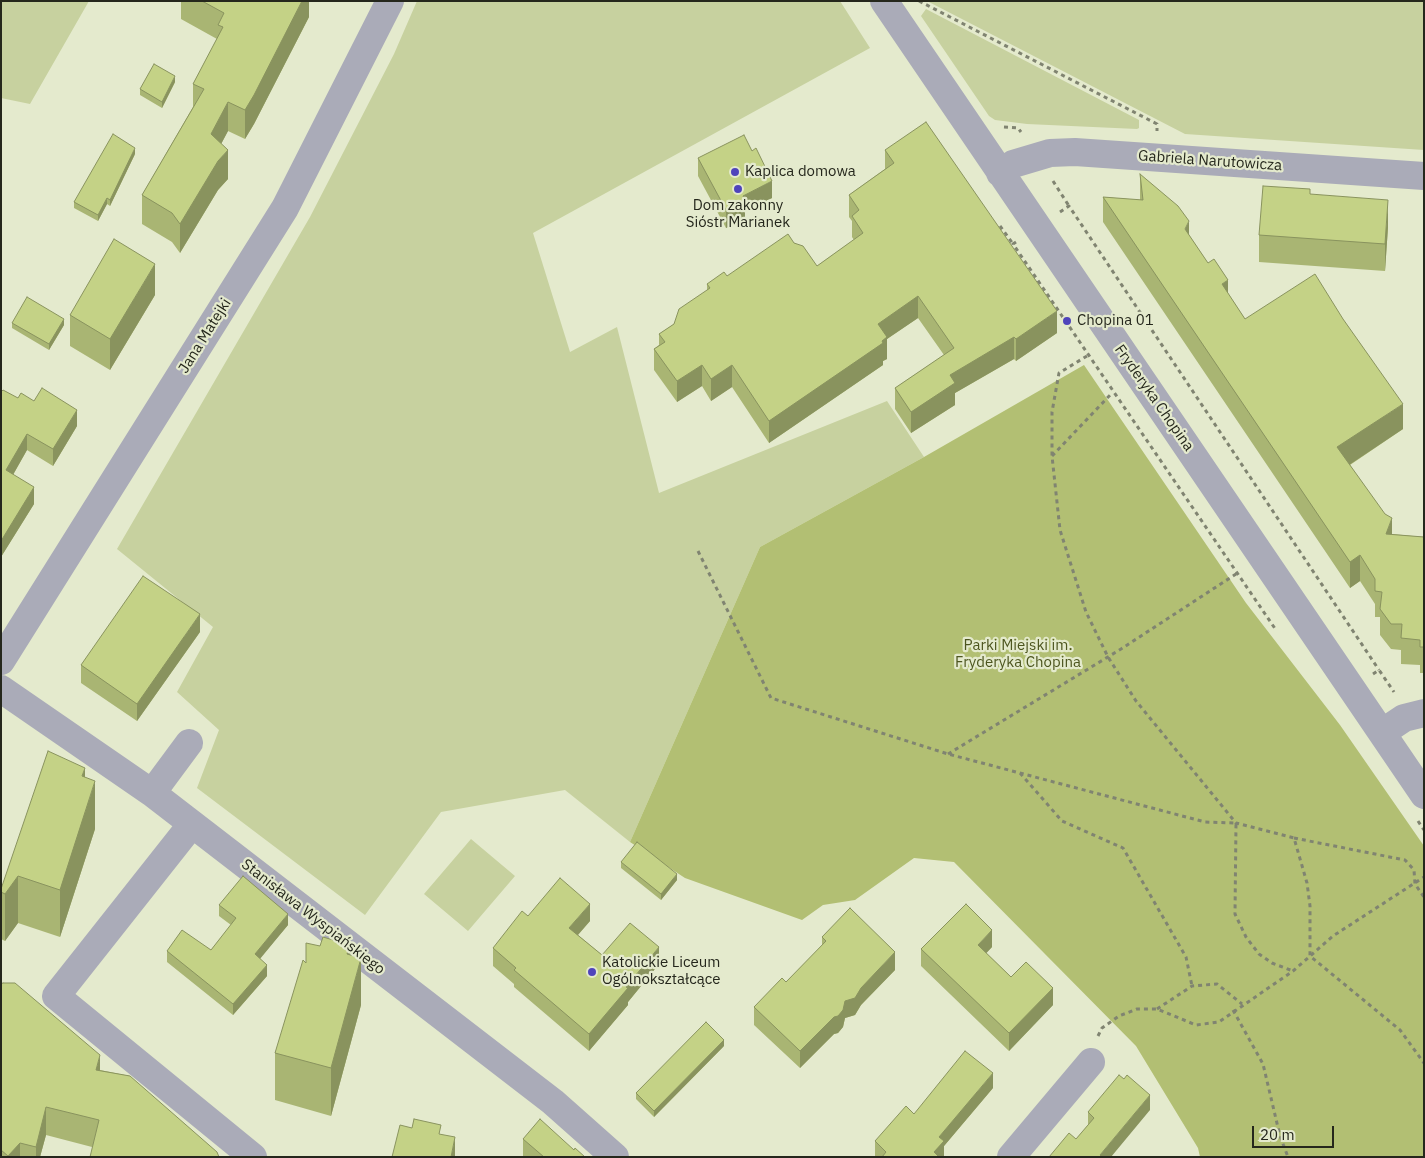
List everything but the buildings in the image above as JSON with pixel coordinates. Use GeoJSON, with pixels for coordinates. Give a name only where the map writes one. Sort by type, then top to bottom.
{"type":"FeatureCollection","features":[{"type":"Feature","properties":{"kind":"street","name":"Jana Matejki"},"geometry":{"type":"LineString","coordinates":[[1,661],[285,208],[390,1]]}},
{"type":"Feature","properties":{"kind":"street","name":"Fryderyka Chopina"},"geometry":{"type":"LineString","coordinates":[[884,1],[1383,732],[1424,795]]}},
{"type":"Feature","properties":{"kind":"street","name":"Gabriela Narutowicza"},"geometry":{"type":"LineString","coordinates":[[1000,173],[1013,164],[1050,153],[1075,152],[1424,176]]}},
{"type":"Feature","properties":{"kind":"street","name":"Stanisława Wyspiańskiego"},"geometry":{"type":"LineString","coordinates":[[1,689],[152,793],[573,1118],[615,1157]]}},
{"type":"Feature","properties":{"kind":"street"},"geometry":{"type":"LineString","coordinates":[[1383,732],[1404,718],[1424,713]]}},
{"type":"Feature","properties":{"kind":"street"},"geometry":{"type":"LineString","coordinates":[[152,793],[189,743]]}},
{"type":"Feature","properties":{"kind":"street"},"geometry":{"type":"LineString","coordinates":[[192,824],[56,996],[253,1157]]}},
{"type":"Feature","properties":{"kind":"street"},"geometry":{"type":"LineString","coordinates":[[1011,1157],[1091,1062]]}},
{"type":"Feature","properties":{"kind":"path"},"geometry":{"type":"LineString","coordinates":[[919,1],[1157,124],[1156,138]]}},
{"type":"Feature","properties":{"kind":"path"},"geometry":{"type":"LineString","coordinates":[[1038,228],[1068,206],[1394,692],[1403,693]]}},
{"type":"Feature","properties":{"kind":"path"},"geometry":{"type":"LineString","coordinates":[[1087,356],[1058,373],[1052,412],[1052,456],[1060,530],[1086,612],[1108,657],[1136,701],[1236,823],[1234,914],[1246,937],[1259,954],[1272,963],[1293,971]]}},
{"type":"Feature","properties":{"kind":"path"},"geometry":{"type":"LineString","coordinates":[[1052,456],[1112,393]]}},
{"type":"Feature","properties":{"kind":"path"},"geometry":{"type":"LineString","coordinates":[[698,551],[771,698],[948,754],[1205,822],[1236,823],[1294,838],[1405,860],[1414,870],[1415,884],[1424,897]]}},
{"type":"Feature","properties":{"kind":"path"},"geometry":{"type":"LineString","coordinates":[[948,754],[1108,657],[1236,574]]}},
{"type":"Feature","properties":{"kind":"path"},"geometry":{"type":"LineString","coordinates":[[1352,687],[1379,670]]}},
{"type":"Feature","properties":{"kind":"path"},"geometry":{"type":"LineString","coordinates":[[1020,773],[1062,821],[1123,848],[1186,957],[1192,986]]}},
{"type":"Feature","properties":{"kind":"path"},"geometry":{"type":"LineString","coordinates":[[1294,838],[1307,882],[1310,906],[1310,956]]}},
{"type":"Feature","properties":{"kind":"path"},"geometry":{"type":"LineString","coordinates":[[1091,1062],[1092,1045],[1102,1028],[1119,1016],[1137,1010],[1157,1009],[1196,1025],[1219,1022],[1233,1010],[1256,998],[1293,971],[1333,936],[1424,878]]}},
{"type":"Feature","properties":{"kind":"path"},"geometry":{"type":"LineString","coordinates":[[1310,956],[1400,1030],[1424,1062]]}},
{"type":"Feature","properties":{"kind":"path"},"geometry":{"type":"LineString","coordinates":[[1157,1009],[1192,986],[1217,984],[1242,1004]]}},
{"type":"Feature","properties":{"kind":"path"},"geometry":{"type":"LineString","coordinates":[[1233,1010],[1263,1064],[1280,1136],[1288,1157]]}},
{"type":"Feature","properties":{"kind":"green space"},"geometry":{"type":"Polygon","coordinates":[[[1,1],[89,1],[30,104],[1,98],[1,1]]]}},
{"type":"Feature","properties":{"kind":"green space"},"geometry":{"type":"Polygon","coordinates":[[[417,1],[840,1],[870,48],[533,233],[570,352],[617,327],[659,493],[887,401],[924,457],[760,547],[630,842],[565,790],[441,812],[365,915],[197,788],[219,730],[177,692],[213,627],[117,549],[310,217],[394,54],[417,1]]]}},
{"type":"Feature","properties":{"kind":"green space"},"geometry":{"type":"Polygon","coordinates":[[[927,1],[1424,1],[1424,150],[1185,134],[927,1]]]}},
{"type":"Feature","properties":{"kind":"green space"},"geometry":{"type":"Polygon","coordinates":[[[926,9],[1139,120],[1139,128],[1027,124],[995,120],[989,116],[921,16],[926,9]]]}},
{"type":"Feature","properties":{"kind":"green space","name":"Parki Miejski im. Fryderyka Chopina"},"geometry":{"type":"Polygon","coordinates":[[[1084,365],[1246,603],[1340,725],[1424,846],[1424,1157],[1200,1157],[1198,1148],[1136,1046],[954,862],[914,858],[855,900],[823,905],[802,920],[685,878],[630,842],[760,547],[924,457],[1084,365]]]}},
{"type":"Feature","properties":{"kind":"green space"},"geometry":{"type":"Polygon","coordinates":[[[471,839],[515,876],[468,931],[424,894],[471,839]]]}},
{"type":"Feature","properties":{"kind":"place","name":"Kaplica domowa"},"geometry":{"type":"Point","coordinates":[735,172]}},
{"type":"Feature","properties":{"kind":"place","name":"Dom zakonny Sióstr Marianek"},"geometry":{"type":"Point","coordinates":[738,189]}},
{"type":"Feature","properties":{"kind":"place","name":"Chopina 01"},"geometry":{"type":"Point","coordinates":[1067,321]}},
{"type":"Feature","properties":{"kind":"place","name":"Katolickie Liceum Ogólnokształcące"},"geometry":{"type":"Point","coordinates":[592,972]}}]}
